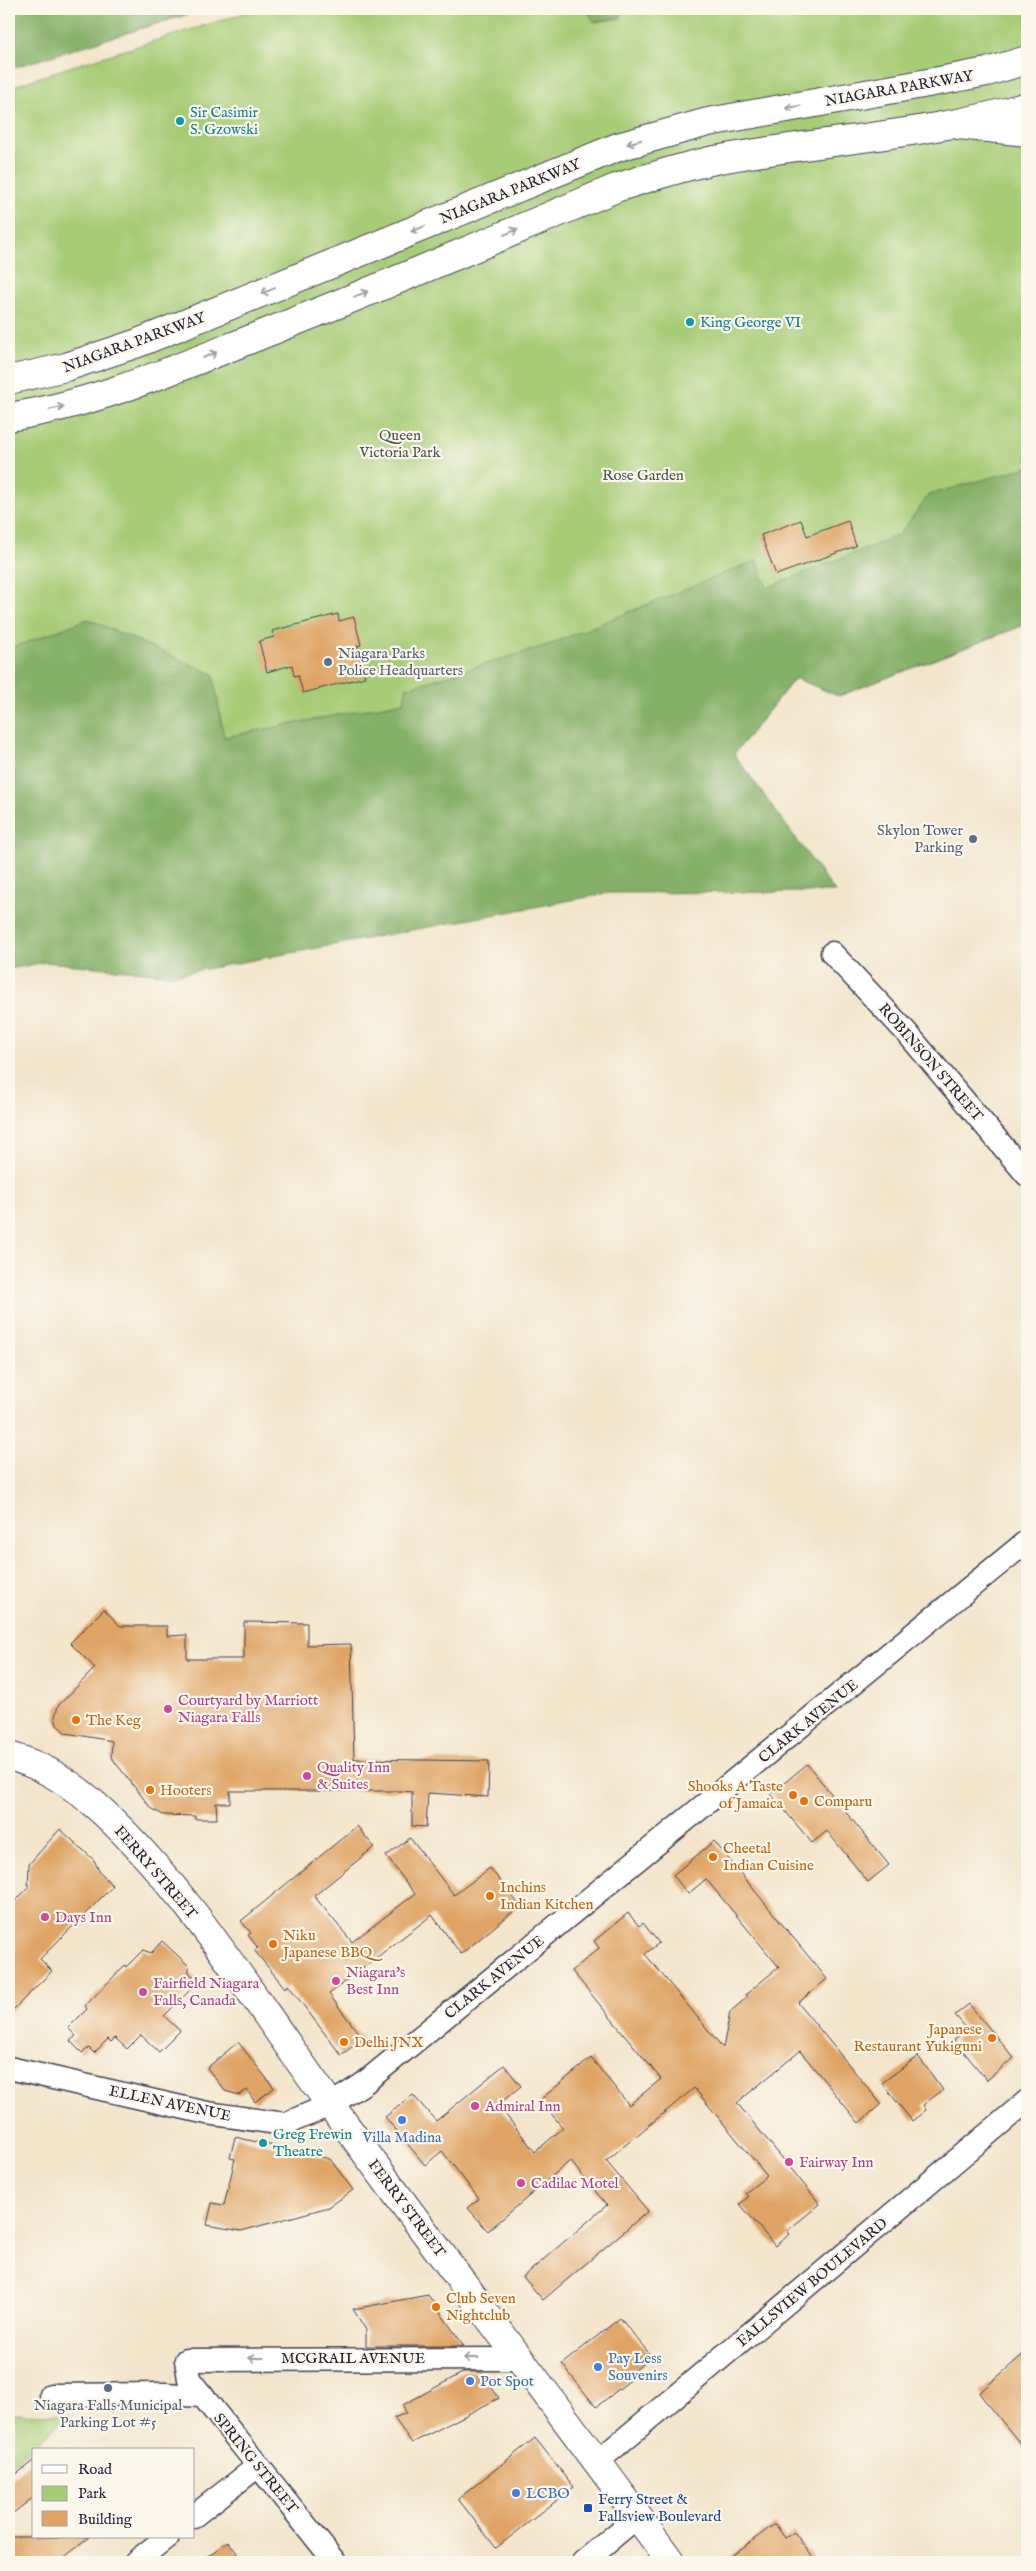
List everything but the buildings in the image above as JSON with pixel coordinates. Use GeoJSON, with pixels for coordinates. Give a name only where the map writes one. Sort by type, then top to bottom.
{"type":"FeatureCollection","features":[{"type":"Feature","properties":{"kind":"main road","name":"NIAGARA PARKWAY"},"geometry":{"type":"LineString","coordinates":[[9,380],[66,367],[138,343],[618,147],[708,122],[938,82],[1027,60]]}},
{"type":"Feature","properties":{"kind":"main road"},"geometry":{"type":"LineString","coordinates":[[9,417],[73,404],[168,371],[616,188],[675,169],[739,156],[951,125],[1027,106]]}},
{"type":"Feature","properties":{"kind":"main road"},"geometry":{"type":"LineString","coordinates":[[951,125],[1027,132]]}},
{"type":"Feature","properties":{"kind":"main road","name":"FERRY STREET"},"geometry":{"type":"LineString","coordinates":[[9,1756],[32,1763],[61,1777],[102,1811],[179,1894],[330,2105],[671,2562]]}},
{"type":"Feature","properties":{"kind":"street","name":"ROBINSON STREET"},"geometry":{"type":"LineString","coordinates":[[832,953],[907,1033],[1027,1175]]}},
{"type":"Feature","properties":{"kind":"street","name":"CLARK AVENUE"},"geometry":{"type":"LineString","coordinates":[[330,2105],[363,2084],[1027,1541]]}},
{"type":"Feature","properties":{"kind":"street","name":"ELLEN AVENUE"},"geometry":{"type":"LineString","coordinates":[[9,2068],[207,2112],[285,2124],[330,2105]]}},
{"type":"Feature","properties":{"kind":"street","name":"FALLSVIEW BOULEVARD"},"geometry":{"type":"LineString","coordinates":[[597,2462],[1027,2101]]}},
{"type":"Feature","properties":{"kind":"street","name":"MCGRAIL AVENUE"},"geometry":{"type":"LineString","coordinates":[[186,2360],[519,2359]]}},
{"type":"Feature","properties":{"kind":"street","name":"SPRING STREET"},"geometry":{"type":"LineString","coordinates":[[186,2360],[189,2379],[336,2562]]}},
{"type":"Feature","properties":{"kind":"street"},"geometry":{"type":"LineString","coordinates":[[51,2396],[164,2394],[202,2396]]}},
{"type":"Feature","properties":{"kind":"street"},"geometry":{"type":"LineString","coordinates":[[195,2515],[258,2466]]}},
{"type":"Feature","properties":{"kind":"street"},"geometry":{"type":"LineString","coordinates":[[582,2562],[637,2517]]}},
{"type":"Feature","properties":{"kind":"street"},"geometry":{"type":"LineString","coordinates":[[135,2562],[166,2538]]}},
{"type":"Feature","properties":{"kind":"green space"},"geometry":{"type":"Polygon","coordinates":[[[9,9],[205,9],[9,69],[9,9]]]}},
{"type":"Feature","properties":{"kind":"green space","name":"Queen Victoria Park"},"geometry":{"type":"Polygon","coordinates":[[[258,9],[586,9],[595,22],[621,18],[620,9],[1027,9],[1027,624],[839,696],[795,678],[734,754],[9,877],[9,88],[63,69],[258,9]]]}},
{"type":"Feature","properties":{"kind":"green space"},"geometry":{"type":"Polygon","coordinates":[[[586,9],[620,9],[621,18],[594,21],[586,9]]]}},
{"type":"Feature","properties":{"kind":"green space"},"geometry":{"type":"Polygon","coordinates":[[[1027,467],[1027,624],[839,696],[795,678],[734,754],[835,892],[609,893],[174,975],[46,962],[9,969],[9,649],[88,619],[213,674],[224,737],[404,702],[406,688],[548,645],[757,560],[767,588],[899,535],[929,495],[1027,467]]]}},
{"type":"Feature","properties":{"kind":"green space"},"geometry":{"type":"Polygon","coordinates":[[[9,2414],[70,2415],[9,2466],[9,2414]]]}},
{"type":"Feature","properties":{"kind":"place","name":"Sir Casimir S. Gzowski"},"geometry":{"type":"Point","coordinates":[180,121]}},
{"type":"Feature","properties":{"kind":"place","name":"King George VI"},"geometry":{"type":"Point","coordinates":[690,322]}},
{"type":"Feature","properties":{"kind":"place","name":"Niagara Parks Police Headquarters"},"geometry":{"type":"Point","coordinates":[328,662]}},
{"type":"Feature","properties":{"kind":"place","name":"Skylon Tower Parking"},"geometry":{"type":"Point","coordinates":[973,839]}},
{"type":"Feature","properties":{"kind":"place","name":"Courtyard by Marriott Niagara Falls"},"geometry":{"type":"Point","coordinates":[168,1709]}},
{"type":"Feature","properties":{"kind":"place","name":"The Keg"},"geometry":{"type":"Point","coordinates":[76,1720]}},
{"type":"Feature","properties":{"kind":"place","name":"Quality Inn & Suites"},"geometry":{"type":"Point","coordinates":[307,1776]}},
{"type":"Feature","properties":{"kind":"place","name":"Hooters"},"geometry":{"type":"Point","coordinates":[150,1790]}},
{"type":"Feature","properties":{"kind":"place","name":"Shooks A Taste of Jamaica"},"geometry":{"type":"Point","coordinates":[793,1795]}},
{"type":"Feature","properties":{"kind":"place","name":"Comparu"},"geometry":{"type":"Point","coordinates":[804,1801]}},
{"type":"Feature","properties":{"kind":"place","name":"Cheetal Indian Cuisine"},"geometry":{"type":"Point","coordinates":[713,1857]}},
{"type":"Feature","properties":{"kind":"place","name":"Inchins Indian Kitchen"},"geometry":{"type":"Point","coordinates":[490,1896]}},
{"type":"Feature","properties":{"kind":"place","name":"Days Inn"},"geometry":{"type":"Point","coordinates":[45,1917]}},
{"type":"Feature","properties":{"kind":"place","name":"Niku Japanese BBQ"},"geometry":{"type":"Point","coordinates":[273,1944]}},
{"type":"Feature","properties":{"kind":"place","name":"Niagara's Best Inn"},"geometry":{"type":"Point","coordinates":[336,1981]}},
{"type":"Feature","properties":{"kind":"place","name":"Fairfield Niagara Falls, Canada"},"geometry":{"type":"Point","coordinates":[143,1992]}},
{"type":"Feature","properties":{"kind":"place","name":"Japanese Restaurant Yukiguni"},"geometry":{"type":"Point","coordinates":[992,2038]}},
{"type":"Feature","properties":{"kind":"place","name":"Delhi JNX"},"geometry":{"type":"Point","coordinates":[344,2042]}},
{"type":"Feature","properties":{"kind":"place","name":"Admiral Inn"},"geometry":{"type":"Point","coordinates":[475,2106]}},
{"type":"Feature","properties":{"kind":"place","name":"Villa Madina"},"geometry":{"type":"Point","coordinates":[402,2120]}},
{"type":"Feature","properties":{"kind":"place","name":"Greg Frewin Theatre"},"geometry":{"type":"Point","coordinates":[263,2143]}},
{"type":"Feature","properties":{"kind":"place","name":"Fairway Inn"},"geometry":{"type":"Point","coordinates":[789,2162]}},
{"type":"Feature","properties":{"kind":"place","name":"Cadilac Motel"},"geometry":{"type":"Point","coordinates":[521,2183]}},
{"type":"Feature","properties":{"kind":"place","name":"Club Seven Nightclub"},"geometry":{"type":"Point","coordinates":[436,2307]}},
{"type":"Feature","properties":{"kind":"place","name":"Pay Less Souvenirs"},"geometry":{"type":"Point","coordinates":[598,2367]}},
{"type":"Feature","properties":{"kind":"place","name":"Pot Spot"},"geometry":{"type":"Point","coordinates":[470,2381]}},
{"type":"Feature","properties":{"kind":"place","name":"Niagara Falls Municipal Parking Lot #5"},"geometry":{"type":"Point","coordinates":[108,2388]}},
{"type":"Feature","properties":{"kind":"place","name":"LCBO"},"geometry":{"type":"Point","coordinates":[516,2493]}},
{"type":"Feature","properties":{"kind":"place","name":"Ferry Street & Fallsview Boulevard"},"geometry":{"type":"Point","coordinates":[588,2508]}},
{"type":"Feature","properties":{"kind":"park label","name":"Rose Garden"},"geometry":{"type":"Point","coordinates":[643,475]}}]}
